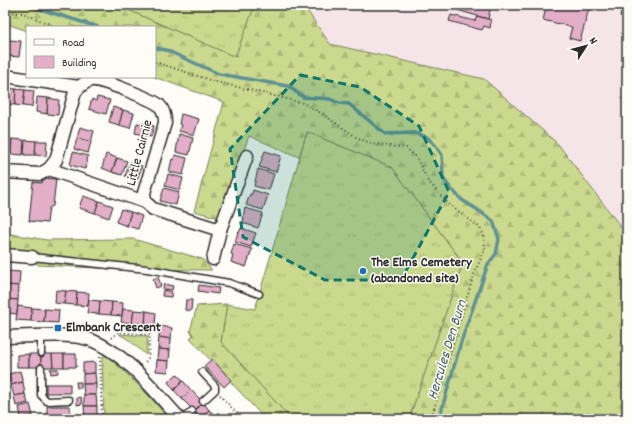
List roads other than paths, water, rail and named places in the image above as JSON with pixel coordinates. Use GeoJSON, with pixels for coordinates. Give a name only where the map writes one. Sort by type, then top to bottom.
{"type":"FeatureCollection","features":[{"type":"Feature","properties":{"kind":"street"},"geometry":{"type":"LineString","coordinates":[[5,76],[79,87]]}},
{"type":"Feature","properties":{"kind":"street","name":"Little Cairnie"},"geometry":{"type":"LineString","coordinates":[[79,87],[93,79],[104,81],[152,101],[160,106],[165,114],[165,122],[144,193],[145,202]]}},
{"type":"Feature","properties":{"kind":"street"},"geometry":{"type":"LineString","coordinates":[[5,172],[40,174],[50,169],[56,160],[75,92],[79,87]]}},
{"type":"Feature","properties":{"kind":"street"},"geometry":{"type":"LineString","coordinates":[[213,259],[220,230],[247,156]]}},
{"type":"Feature","properties":{"kind":"street","name":"Little Cairnie"},"geometry":{"type":"LineString","coordinates":[[50,169],[145,202],[153,209],[220,230]]}},
{"type":"Feature","properties":{"kind":"street"},"geometry":{"type":"LineString","coordinates":[[5,255],[32,257]]}},
{"type":"Feature","properties":{"kind":"street"},"geometry":{"type":"LineString","coordinates":[[5,337],[68,336],[90,340],[114,352],[132,367],[182,419]]}},
{"type":"Feature","properties":{"kind":"lane"},"geometry":{"type":"LineString","coordinates":[[32,257],[147,269],[228,283],[259,294]]}},
{"type":"Feature","properties":{"kind":"lane"},"geometry":{"type":"LineString","coordinates":[[41,336],[41,354]]}},
{"type":"Feature","properties":{"kind":"lane"},"geometry":{"type":"LineString","coordinates":[[41,368],[41,395],[47,401],[69,400]]}},
{"type":"Feature","properties":{"kind":"lane"},"geometry":{"type":"LineString","coordinates":[[202,372],[215,386],[216,390],[203,401]]}},
{"type":"Feature","properties":{"kind":"lane"},"geometry":{"type":"LineString","coordinates":[[182,419],[192,411]]}},
{"type":"Feature","properties":{"kind":"waterway","name":"Hercules Den Burn"},"geometry":{"type":"LineString","coordinates":[[27,5],[95,26]]}},
{"type":"Feature","properties":{"kind":"waterway","name":"Hercules Den Burn"},"geometry":{"type":"LineString","coordinates":[[156,48],[166,50],[219,74],[288,86],[303,97],[330,99],[339,103],[349,104],[385,134],[414,133],[427,137],[435,145],[442,155],[443,178],[462,200],[493,221],[499,239],[496,254],[488,264],[461,342],[439,419]]}},
{"type":"Feature","properties":{"kind":"place","name":"The Elms Cemetery (abandoned site)"},"geometry":{"type":"Point","coordinates":[363,271]}},
{"type":"Feature","properties":{"kind":"place","name":"Elmbank Crescent"},"geometry":{"type":"Point","coordinates":[58,328]}}]}
